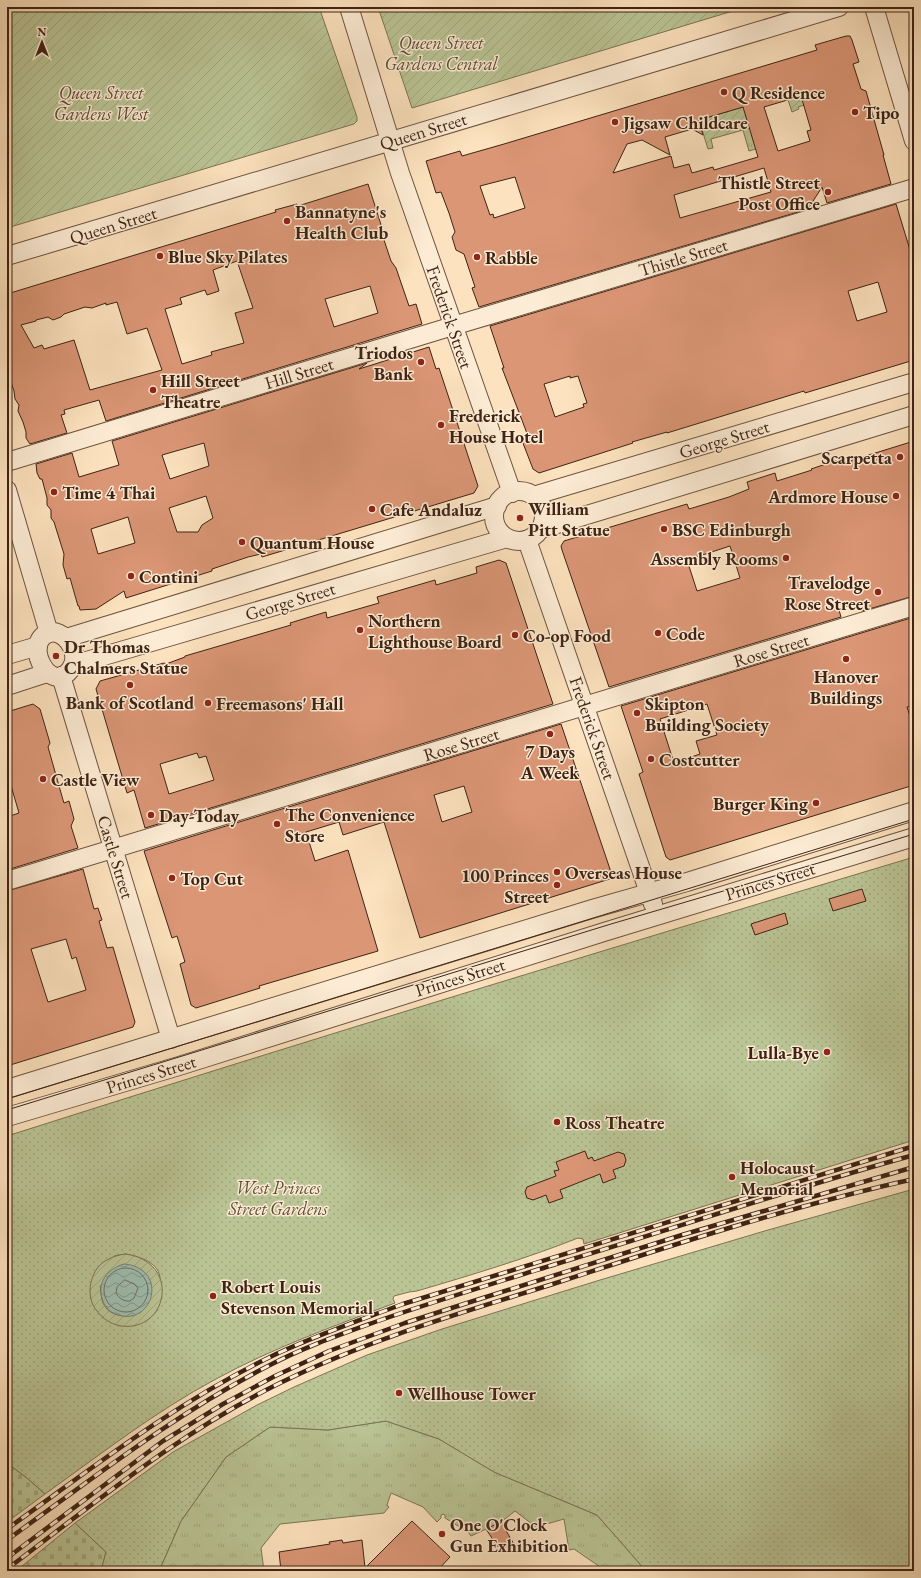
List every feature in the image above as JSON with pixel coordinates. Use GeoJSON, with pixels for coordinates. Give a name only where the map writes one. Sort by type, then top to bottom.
{"type":"FeatureCollection","features":[{"type":"Feature","properties":{"kind":"street"},"geometry":{"type":"LineString","coordinates":[[349,7],[390,141]]}},
{"type":"Feature","properties":{"kind":"street","name":"Queen Street"},"geometry":{"type":"LineString","coordinates":[[7,256],[839,7]]}},
{"type":"Feature","properties":{"kind":"street"},"geometry":{"type":"LineString","coordinates":[[874,7],[914,141]]}},
{"type":"Feature","properties":{"kind":"street","name":"Frederick Street"},"geometry":{"type":"LineString","coordinates":[[390,141],[512,493]]}},
{"type":"Feature","properties":{"kind":"street","name":"Thistle Street"},"geometry":{"type":"LineString","coordinates":[[453,326],[914,188]]}},
{"type":"Feature","properties":{"kind":"street","name":"Hill Street"},"geometry":{"type":"LineString","coordinates":[[7,462],[453,326]]}},
{"type":"Feature","properties":{"kind":"street","name":"George Street"},"geometry":{"type":"LineString","coordinates":[[7,655],[51,639],[497,506],[502,499],[512,493],[523,492],[533,496],[914,382]]}},
{"type":"Feature","properties":{"kind":"street","name":"George Street"},"geometry":{"type":"LineString","coordinates":[[7,686],[507,538],[517,541],[534,534],[914,415]]}},
{"type":"Feature","properties":{"kind":"street"},"geometry":{"type":"LineString","coordinates":[[7,490],[51,639],[40,661],[60,671],[72,651],[51,639]]}},
{"type":"Feature","properties":{"kind":"street"},"geometry":{"type":"LineString","coordinates":[[533,496],[540,503],[544,511],[544,520],[534,534]]}},
{"type":"Feature","properties":{"kind":"street"},"geometry":{"type":"LineString","coordinates":[[497,506],[494,516],[496,526],[507,538]]}},
{"type":"Feature","properties":{"kind":"street","name":"Frederick Street"},"geometry":{"type":"LineString","coordinates":[[534,534],[586,706],[650,892],[656,916]]}},
{"type":"Feature","properties":{"kind":"street","name":"Rose Street"},"geometry":{"type":"LineString","coordinates":[[7,881],[115,853],[586,706],[914,606]]}},
{"type":"Feature","properties":{"kind":"street","name":"Castle Street"},"geometry":{"type":"LineString","coordinates":[[60,671],[171,1039]]}},
{"type":"Feature","properties":{"kind":"street","name":"Princes Street"},"geometry":{"type":"LineString","coordinates":[[7,1089],[650,892],[687,882],[914,811]]}},
{"type":"Feature","properties":{"kind":"street","name":"Princes Street"},"geometry":{"type":"LineString","coordinates":[[7,1117],[179,1066],[656,916],[914,837]]}},
{"type":"Feature","properties":{"kind":"green space","name":"Queen Street Gardens West"},"geometry":{"type":"Polygon","coordinates":[[[7,7],[319,7],[357,117],[357,121],[354,124],[7,228],[7,7]]]}},
{"type":"Feature","properties":{"kind":"green space","name":"Queen Street Gardens Central"},"geometry":{"type":"Polygon","coordinates":[[[378,7],[746,7],[412,108],[378,7]]]}},
{"type":"Feature","properties":{"kind":"green space"},"geometry":{"type":"Polygon","coordinates":[[[786,94],[830,97],[798,107],[799,109],[792,112],[786,94]]]}},
{"type":"Feature","properties":{"kind":"green space"},"geometry":{"type":"Polygon","coordinates":[[[743,107],[750,128],[711,139],[713,148],[708,149],[699,120],[743,107]]]}},
{"type":"Feature","properties":{"kind":"green space"},"geometry":{"type":"Polygon","coordinates":[[[750,128],[756,149],[749,151],[743,130],[750,128]]]}},
{"type":"Feature","properties":{"kind":"green space","name":"West Princes Street Gardens"},"geometry":{"type":"Polygon","coordinates":[[[914,857],[914,1140],[584,1244],[583,1239],[578,1238],[478,1273],[417,1291],[394,1296],[393,1299],[395,1303],[259,1357],[194,1391],[129,1434],[45,1494],[7,1463],[7,1136],[573,960],[914,857]],[[125,1254],[114,1256],[98,1312],[109,1321],[126,1326],[139,1324],[150,1318],[155,1313],[158,1306],[160,1282],[159,1273],[153,1265],[148,1261],[125,1254]]]}},
{"type":"Feature","properties":{"kind":"green space"},"geometry":{"type":"Polygon","coordinates":[[[914,1189],[914,1571],[646,1571],[597,1515],[494,1472],[439,1439],[386,1421],[328,1430],[270,1427],[226,1457],[181,1521],[159,1571],[101,1571],[106,1552],[75,1523],[173,1452],[257,1405],[367,1355],[442,1329],[600,1280],[768,1230],[914,1189]]]}},
{"type":"Feature","properties":{"kind":"green space"},"geometry":{"type":"Polygon","coordinates":[[[125,1254],[143,1259],[155,1269],[161,1281],[162,1295],[158,1308],[150,1318],[137,1325],[121,1326],[108,1321],[98,1313],[91,1299],[90,1287],[94,1274],[100,1265],[113,1257],[125,1254]],[[151,1282],[100,1286],[103,1303],[110,1312],[125,1316],[141,1312],[151,1282]]]}},
{"type":"Feature","properties":{"kind":"green space"},"geometry":{"type":"Polygon","coordinates":[[[386,1421],[439,1439],[494,1472],[597,1515],[646,1571],[606,1571],[574,1549],[569,1550],[564,1519],[536,1527],[515,1511],[501,1522],[471,1536],[468,1532],[445,1518],[444,1514],[441,1515],[441,1518],[437,1522],[423,1507],[391,1493],[387,1505],[389,1507],[384,1513],[280,1524],[261,1548],[264,1571],[159,1571],[181,1521],[226,1457],[270,1427],[328,1430],[386,1421]]]}},
{"type":"Feature","properties":{"kind":"green space"},"geometry":{"type":"Polygon","coordinates":[[[7,1463],[45,1494],[7,1522],[7,1463]]]}},
{"type":"Feature","properties":{"kind":"green space"},"geometry":{"type":"Polygon","coordinates":[[[75,1523],[106,1552],[101,1571],[16,1571],[75,1523]]]}},
{"type":"Feature","properties":{"kind":"water"},"geometry":{"type":"Polygon","coordinates":[[[124,1264],[138,1268],[147,1275],[151,1285],[151,1295],[148,1305],[140,1312],[130,1316],[115,1314],[107,1308],[101,1294],[104,1278],[113,1269],[124,1264]]]}},
{"type":"Feature","properties":{"kind":"building"},"geometry":{"type":"Polygon","coordinates":[[[850,36],[859,62],[853,64],[861,89],[866,91],[891,184],[827,203],[822,187],[808,209],[479,307],[472,288],[475,287],[464,254],[456,250],[452,237],[455,232],[449,213],[441,192],[436,193],[426,161],[460,151],[462,156],[504,144],[817,50],[815,45],[850,36]],[[801,96],[764,107],[778,151],[810,141],[807,131],[811,130],[801,96]],[[743,107],[699,120],[703,135],[692,129],[665,137],[670,155],[642,140],[627,144],[613,173],[671,156],[674,168],[689,164],[692,173],[713,167],[714,170],[758,157],[743,107]],[[764,168],[674,195],[680,218],[771,192],[764,168]],[[515,177],[480,186],[490,215],[493,214],[494,218],[525,208],[515,177]]]}},
{"type":"Feature","properties":{"kind":"building"},"geometry":{"type":"Polygon","coordinates":[[[368,184],[391,261],[396,268],[409,306],[416,304],[422,324],[106,421],[99,400],[64,410],[65,414],[61,415],[67,433],[30,444],[26,438],[26,432],[18,411],[19,405],[15,399],[14,391],[7,371],[7,294],[276,212],[275,210],[297,204],[298,206],[368,184]],[[237,261],[213,270],[219,291],[207,295],[205,290],[180,298],[182,304],[165,309],[182,364],[212,355],[211,352],[244,343],[235,313],[253,308],[237,261]],[[370,286],[325,299],[334,327],[378,313],[370,286]],[[117,302],[106,305],[106,303],[92,308],[85,307],[64,314],[53,320],[48,317],[21,325],[34,348],[42,345],[44,349],[74,340],[90,390],[162,370],[147,328],[127,334],[117,302]]]}},
{"type":"Feature","properties":{"kind":"building"},"geometry":{"type":"Polygon","coordinates":[[[896,204],[914,263],[914,360],[805,393],[804,391],[667,433],[632,442],[633,443],[539,473],[533,469],[521,438],[528,436],[502,368],[504,368],[490,326],[896,204]],[[878,282],[848,291],[857,321],[887,312],[878,282]],[[570,376],[544,384],[555,417],[584,407],[583,404],[587,403],[578,376],[570,378],[570,376]]]}},
{"type":"Feature","properties":{"kind":"building"},"geometry":{"type":"Polygon","coordinates":[[[429,347],[436,369],[439,368],[478,486],[474,493],[262,557],[261,554],[248,557],[212,569],[212,571],[126,598],[124,591],[96,609],[80,610],[70,578],[67,579],[63,565],[64,554],[54,522],[51,518],[51,510],[47,505],[47,498],[42,479],[40,479],[37,473],[36,464],[72,453],[79,477],[119,465],[112,441],[367,363],[359,369],[429,347]],[[204,443],[162,455],[170,479],[209,466],[204,443]],[[206,496],[169,508],[177,532],[198,532],[202,525],[213,518],[206,496]],[[128,517],[91,529],[98,554],[135,543],[128,517]]]}},
{"type":"Feature","properties":{"kind":"building"},"geometry":{"type":"Polygon","coordinates":[[[914,441],[914,596],[862,611],[837,603],[841,617],[609,687],[562,550],[561,546],[564,541],[687,504],[689,509],[729,497],[749,489],[747,482],[775,473],[777,481],[841,459],[843,463],[914,441]],[[730,546],[687,560],[697,591],[740,578],[730,546]]]}},
{"type":"Feature","properties":{"kind":"building"},"geometry":{"type":"Polygon","coordinates":[[[499,560],[506,563],[553,704],[145,828],[134,790],[127,793],[96,689],[100,681],[164,663],[166,664],[185,656],[291,625],[290,623],[326,612],[327,618],[379,603],[377,597],[435,580],[436,585],[477,573],[476,567],[499,560]],[[197,753],[160,764],[169,794],[214,780],[206,756],[199,758],[197,753]]]}},
{"type":"Feature","properties":{"kind":"building"},"geometry":{"type":"Polygon","coordinates":[[[914,617],[914,705],[907,707],[914,729],[914,785],[670,860],[666,857],[639,774],[643,772],[621,706],[914,617]],[[707,704],[660,719],[674,763],[700,754],[696,741],[717,735],[707,704]]]}},
{"type":"Feature","properties":{"kind":"building"},"geometry":{"type":"Polygon","coordinates":[[[33,704],[40,709],[50,743],[48,747],[64,803],[69,801],[74,819],[71,826],[78,848],[7,870],[7,817],[19,813],[7,772],[7,712],[33,704]]]}},
{"type":"Feature","properties":{"kind":"building"},"geometry":{"type":"Polygon","coordinates":[[[561,724],[613,878],[420,938],[384,822],[343,835],[339,822],[306,832],[315,861],[348,850],[378,951],[259,986],[260,988],[196,1008],[191,1005],[180,964],[185,962],[177,936],[172,938],[144,851],[561,724]],[[464,786],[434,795],[442,822],[472,812],[464,786]]]}},
{"type":"Feature","properties":{"kind":"building"},"geometry":{"type":"Polygon","coordinates":[[[83,869],[94,909],[98,908],[102,920],[99,921],[107,948],[113,947],[135,1022],[133,1027],[7,1066],[7,891],[83,869]],[[66,939],[31,949],[48,1002],[86,990],[76,957],[72,959],[66,939]]]}},
{"type":"Feature","properties":{"kind":"building"},"geometry":{"type":"Polygon","coordinates":[[[862,889],[866,901],[833,911],[829,899],[862,889]]]}},
{"type":"Feature","properties":{"kind":"building"},"geometry":{"type":"Polygon","coordinates":[[[785,913],[788,924],[755,935],[751,924],[785,913]]]}},
{"type":"Feature","properties":{"kind":"building"},"geometry":{"type":"Polygon","coordinates":[[[585,1151],[588,1159],[592,1157],[594,1161],[618,1152],[624,1154],[626,1160],[624,1166],[613,1170],[616,1178],[603,1183],[600,1174],[560,1190],[563,1198],[549,1203],[546,1195],[533,1200],[527,1198],[525,1192],[527,1187],[556,1176],[554,1171],[559,1170],[556,1162],[585,1151]]]}},
{"type":"Feature","properties":{"kind":"building"},"geometry":{"type":"Polygon","coordinates":[[[412,1521],[450,1557],[437,1571],[334,1571],[334,1569],[321,1571],[281,1571],[279,1552],[330,1544],[329,1542],[342,1540],[343,1543],[362,1540],[365,1568],[412,1521]]]}},
{"type":"Feature","properties":{"kind":"building"},"geometry":{"type":"Polygon","coordinates":[[[501,1522],[515,1546],[497,1546],[486,1529],[501,1522]]]}},
{"type":"Feature","properties":{"kind":"tram line"},"geometry":{"type":"LineString","coordinates":[[7,1099],[914,819]]}},
{"type":"Feature","properties":{"kind":"tram line"},"geometry":{"type":"LineString","coordinates":[[7,1110],[611,924],[914,834]]}},
{"type":"Feature","properties":{"kind":"railway"},"geometry":{"type":"LineString","coordinates":[[7,1529],[166,1416],[233,1376],[301,1343],[403,1304],[914,1146]]}},
{"type":"Feature","properties":{"kind":"railway"},"geometry":{"type":"LineString","coordinates":[[7,1540],[134,1448],[167,1426],[234,1385],[281,1359],[375,1322],[465,1292],[779,1194],[914,1155]]}},
{"type":"Feature","properties":{"kind":"railway"},"geometry":{"type":"LineString","coordinates":[[7,1558],[163,1441],[223,1404],[275,1376],[329,1351],[405,1323],[682,1235],[914,1167]]}},
{"type":"Feature","properties":{"kind":"railway"},"geometry":{"type":"LineString","coordinates":[[7,1569],[139,1470],[208,1423],[243,1402],[280,1383],[346,1353],[415,1328],[687,1241],[823,1201],[914,1179]]}},
{"type":"Feature","properties":{"kind":"place","name":"Q Residence"},"geometry":{"type":"Point","coordinates":[724,92]}},
{"type":"Feature","properties":{"kind":"place","name":"Tipo"},"geometry":{"type":"Point","coordinates":[855,112]}},
{"type":"Feature","properties":{"kind":"place","name":"Jigsaw Childcare"},"geometry":{"type":"Point","coordinates":[615,122]}},
{"type":"Feature","properties":{"kind":"place","name":"Thistle Street Post Office"},"geometry":{"type":"Point","coordinates":[828,192]}},
{"type":"Feature","properties":{"kind":"place","name":"Bannatyne's Health Club"},"geometry":{"type":"Point","coordinates":[287,221]}},
{"type":"Feature","properties":{"kind":"place","name":"Blue Sky Pilates"},"geometry":{"type":"Point","coordinates":[160,256]}},
{"type":"Feature","properties":{"kind":"place","name":"Rabble"},"geometry":{"type":"Point","coordinates":[477,257]}},
{"type":"Feature","properties":{"kind":"place","name":"Triodos Bank"},"geometry":{"type":"Point","coordinates":[421,362]}},
{"type":"Feature","properties":{"kind":"place","name":"Hill Street Theatre"},"geometry":{"type":"Point","coordinates":[153,390]}},
{"type":"Feature","properties":{"kind":"place","name":"Frederick House Hotel"},"geometry":{"type":"Point","coordinates":[441,425]}},
{"type":"Feature","properties":{"kind":"place","name":"Scarpetta"},"geometry":{"type":"Point","coordinates":[900,457]}},
{"type":"Feature","properties":{"kind":"place","name":"Time 4 Thai"},"geometry":{"type":"Point","coordinates":[54,492]}},
{"type":"Feature","properties":{"kind":"place","name":"Ardmore House"},"geometry":{"type":"Point","coordinates":[896,496]}},
{"type":"Feature","properties":{"kind":"place","name":"Cafe Andaluz"},"geometry":{"type":"Point","coordinates":[372,509]}},
{"type":"Feature","properties":{"kind":"place","name":"William Pitt Statue"},"geometry":{"type":"Point","coordinates":[520,518]}},
{"type":"Feature","properties":{"kind":"place","name":"BSC Edinburgh"},"geometry":{"type":"Point","coordinates":[664,529]}},
{"type":"Feature","properties":{"kind":"place","name":"Quantum House"},"geometry":{"type":"Point","coordinates":[242,542]}},
{"type":"Feature","properties":{"kind":"place","name":"Assembly Rooms"},"geometry":{"type":"Point","coordinates":[786,558]}},
{"type":"Feature","properties":{"kind":"place","name":"Contini"},"geometry":{"type":"Point","coordinates":[131,576]}},
{"type":"Feature","properties":{"kind":"place","name":"Travelodge Rose Street"},"geometry":{"type":"Point","coordinates":[878,592]}},
{"type":"Feature","properties":{"kind":"place","name":"Northern Lighthouse Board"},"geometry":{"type":"Point","coordinates":[360,630]}},
{"type":"Feature","properties":{"kind":"place","name":"Code"},"geometry":{"type":"Point","coordinates":[658,633]}},
{"type":"Feature","properties":{"kind":"place","name":"Co-op Food"},"geometry":{"type":"Point","coordinates":[515,635]}},
{"type":"Feature","properties":{"kind":"place","name":"Dr Thomas Chalmers Statue"},"geometry":{"type":"Point","coordinates":[56,656]}},
{"type":"Feature","properties":{"kind":"place","name":"Hanover Buildings"},"geometry":{"type":"Point","coordinates":[846,659]}},
{"type":"Feature","properties":{"kind":"place","name":"Bank of Scotland"},"geometry":{"type":"Point","coordinates":[130,685]}},
{"type":"Feature","properties":{"kind":"place","name":"Freemasons' Hall"},"geometry":{"type":"Point","coordinates":[208,703]}},
{"type":"Feature","properties":{"kind":"place","name":"Skipton Building Society"},"geometry":{"type":"Point","coordinates":[637,713]}},
{"type":"Feature","properties":{"kind":"place","name":"7 Days A Week"},"geometry":{"type":"Point","coordinates":[550,734]}},
{"type":"Feature","properties":{"kind":"place","name":"Costcutter"},"geometry":{"type":"Point","coordinates":[651,759]}},
{"type":"Feature","properties":{"kind":"place","name":"Castle View"},"geometry":{"type":"Point","coordinates":[43,779]}},
{"type":"Feature","properties":{"kind":"place","name":"Burger King"},"geometry":{"type":"Point","coordinates":[816,803]}},
{"type":"Feature","properties":{"kind":"place","name":"Day-Today"},"geometry":{"type":"Point","coordinates":[151,815]}},
{"type":"Feature","properties":{"kind":"place","name":"The Convenience Store"},"geometry":{"type":"Point","coordinates":[277,824]}},
{"type":"Feature","properties":{"kind":"place","name":"Overseas House"},"geometry":{"type":"Point","coordinates":[557,872]}},
{"type":"Feature","properties":{"kind":"place","name":"Top Cut"},"geometry":{"type":"Point","coordinates":[172,878]}},
{"type":"Feature","properties":{"kind":"place","name":"100 Princes Street"},"geometry":{"type":"Point","coordinates":[557,885]}},
{"type":"Feature","properties":{"kind":"place","name":"Lulla-Bye"},"geometry":{"type":"Point","coordinates":[827,1052]}},
{"type":"Feature","properties":{"kind":"place","name":"Ross Theatre"},"geometry":{"type":"Point","coordinates":[557,1122]}},
{"type":"Feature","properties":{"kind":"place","name":"Holocaust Memorial"},"geometry":{"type":"Point","coordinates":[732,1177]}},
{"type":"Feature","properties":{"kind":"place","name":"Robert Louis Stevenson Memorial"},"geometry":{"type":"Point","coordinates":[213,1296]}},
{"type":"Feature","properties":{"kind":"place","name":"Wellhouse Tower"},"geometry":{"type":"Point","coordinates":[399,1393]}},
{"type":"Feature","properties":{"kind":"place","name":"One O'Clock Gun Exhibition"},"geometry":{"type":"Point","coordinates":[442,1534]}}]}
